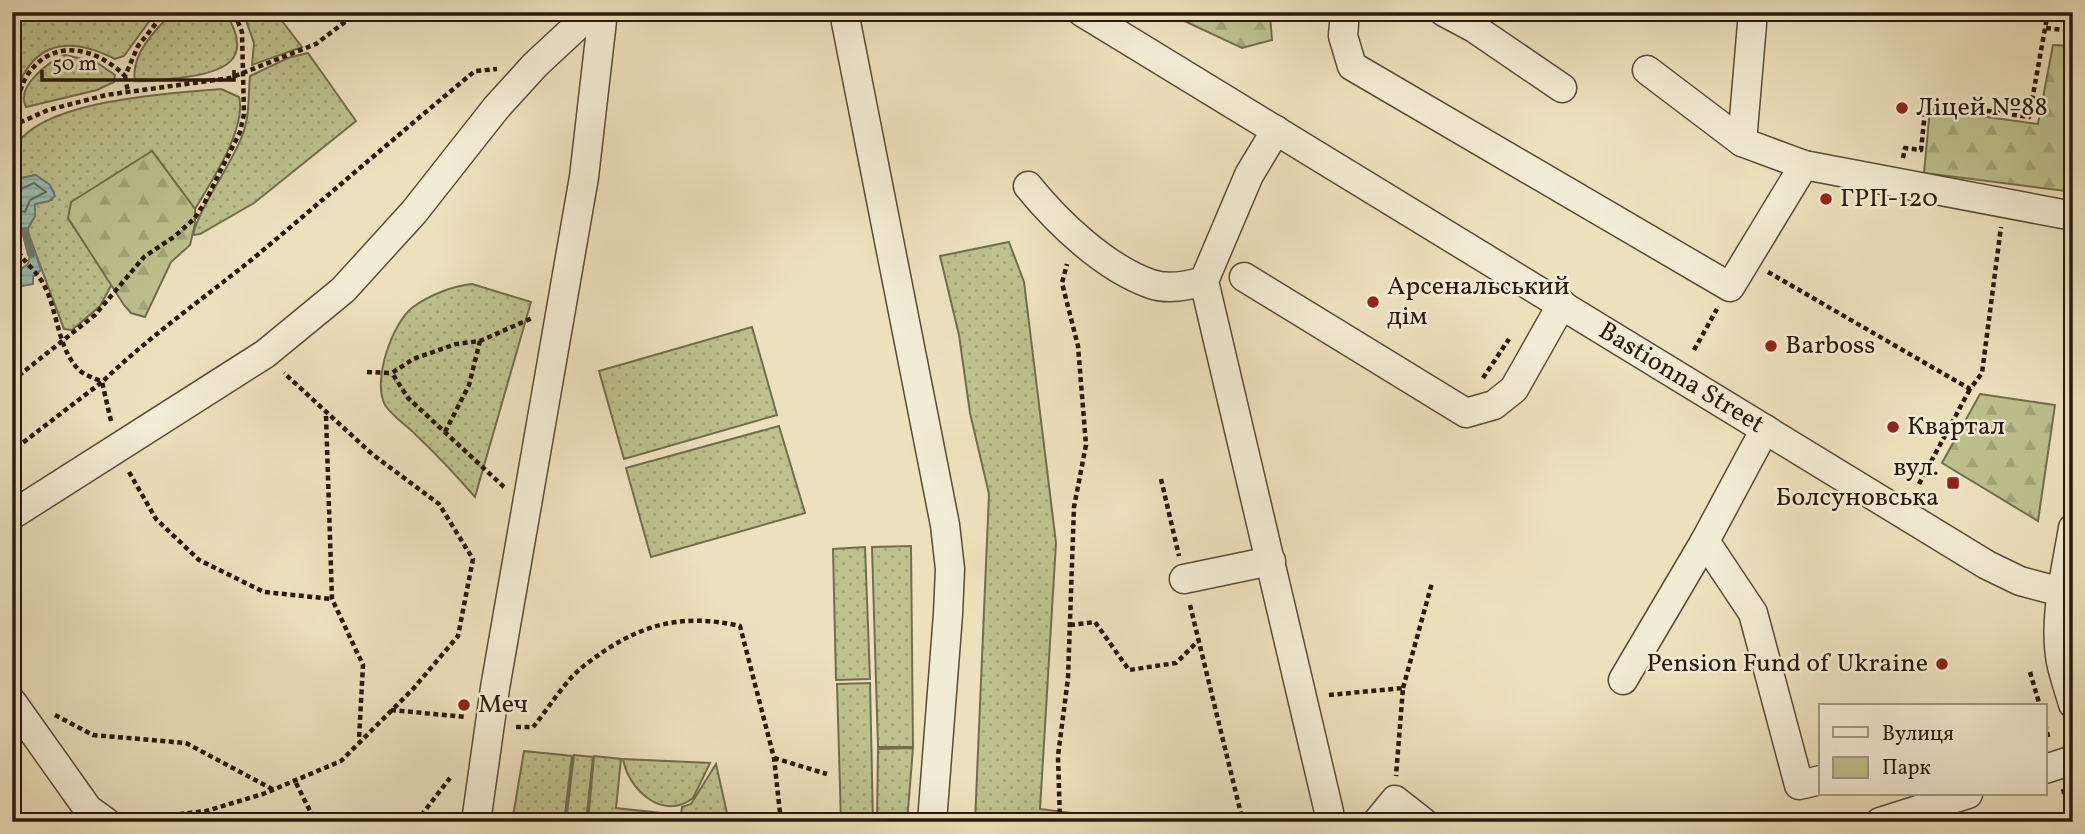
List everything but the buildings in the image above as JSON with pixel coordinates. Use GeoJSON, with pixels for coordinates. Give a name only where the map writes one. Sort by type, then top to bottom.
{"type":"FeatureCollection","features":[{"type":"Feature","properties":{"kind":"street"},"geometry":{"type":"LineString","coordinates":[[12,515],[117,451],[265,354],[343,290],[414,212],[496,108],[535,65],[592,12]]}},
{"type":"Feature","properties":{"kind":"street"},"geometry":{"type":"LineString","coordinates":[[476,822],[526,508],[584,177],[603,12]]}},
{"type":"Feature","properties":{"kind":"street"},"geometry":{"type":"LineString","coordinates":[[844,12],[943,512],[950,569],[932,822]]}},
{"type":"Feature","properties":{"kind":"street","name":"Bastionna Street"},"geometry":{"type":"LineString","coordinates":[[1082,12],[1987,565],[2020,581],[2067,594]]}},
{"type":"Feature","properties":{"kind":"street"},"geometry":{"type":"LineString","coordinates":[[1345,12],[1343,36],[1352,66],[1730,287],[1804,165]]}},
{"type":"Feature","properties":{"kind":"street"},"geometry":{"type":"LineString","coordinates":[[1444,12],[1475,20],[1562,88]]}},
{"type":"Feature","properties":{"kind":"street"},"geometry":{"type":"LineString","coordinates":[[1742,142],[1753,12]]}},
{"type":"Feature","properties":{"kind":"street"},"geometry":{"type":"LineString","coordinates":[[1647,70],[1742,142],[1804,165],[2073,216]]}},
{"type":"Feature","properties":{"kind":"street"},"geometry":{"type":"LineString","coordinates":[[1276,130],[1249,174],[1204,281],[1329,812]]}},
{"type":"Feature","properties":{"kind":"street"},"geometry":{"type":"LineString","coordinates":[[1028,186],[1057,221],[1125,271],[1152,285],[1180,287],[1204,281]]}},
{"type":"Feature","properties":{"kind":"street"},"geometry":{"type":"LineString","coordinates":[[1244,276],[1466,413],[1494,405],[1514,389],[1562,304]]}},
{"type":"Feature","properties":{"kind":"street"},"geometry":{"type":"LineString","coordinates":[[1623,680],[1765,429]]}},
{"type":"Feature","properties":{"kind":"street"},"geometry":{"type":"LineString","coordinates":[[2073,528],[2061,661],[2073,704]]}},
{"type":"Feature","properties":{"kind":"street"},"geometry":{"type":"LineString","coordinates":[[1704,541],[1753,612],[1800,785],[1819,780]]}},
{"type":"Feature","properties":{"kind":"street"},"geometry":{"type":"LineString","coordinates":[[1184,579],[1271,561]]}},
{"type":"Feature","properties":{"kind":"street"},"geometry":{"type":"LineString","coordinates":[[12,702],[88,810],[106,822]]}},
{"type":"Feature","properties":{"kind":"street"},"geometry":{"type":"LineString","coordinates":[[2046,769],[2073,760]]}},
{"type":"Feature","properties":{"kind":"street"},"geometry":{"type":"LineString","coordinates":[[1377,822],[1395,786],[1423,822]]}},
{"type":"Feature","properties":{"kind":"street"},"geometry":{"type":"LineString","coordinates":[[1880,822],[1962,796]]}},
{"type":"Feature","properties":{"kind":"path"},"geometry":{"type":"LineString","coordinates":[[12,16],[23,12]]}},
{"type":"Feature","properties":{"kind":"path"},"geometry":{"type":"LineString","coordinates":[[128,92],[125,76],[138,46],[165,12]]}},
{"type":"Feature","properties":{"kind":"path"},"geometry":{"type":"LineString","coordinates":[[12,381],[102,309],[144,257],[194,219],[240,132],[245,97],[242,32],[234,12]]}},
{"type":"Feature","properties":{"kind":"path"},"geometry":{"type":"LineString","coordinates":[[12,124],[69,104],[128,92],[199,84],[243,73],[316,44],[358,12]]}},
{"type":"Feature","properties":{"kind":"path"},"geometry":{"type":"LineString","coordinates":[[1899,183],[1905,148],[1921,150],[1926,102],[2029,117],[2048,12]]}},
{"type":"Feature","properties":{"kind":"path"},"geometry":{"type":"LineString","coordinates":[[2046,28],[2073,31]]}},
{"type":"Feature","properties":{"kind":"path"},"geometry":{"type":"LineString","coordinates":[[12,124],[26,79],[60,51],[72,49],[102,57],[125,76]]}},
{"type":"Feature","properties":{"kind":"path"},"geometry":{"type":"LineString","coordinates":[[12,451],[102,382],[475,71],[535,65]]}},
{"type":"Feature","properties":{"kind":"path"},"geometry":{"type":"LineString","coordinates":[[1919,485],[1970,389],[1982,373],[2004,203]]}},
{"type":"Feature","properties":{"kind":"path"},"geometry":{"type":"LineString","coordinates":[[12,236],[22,262],[39,277],[62,340],[78,370],[102,382]]}},
{"type":"Feature","properties":{"kind":"path"},"geometry":{"type":"LineString","coordinates":[[1060,822],[1058,756],[1068,678],[1074,507],[1086,445],[1078,346],[1062,282],[1069,254]]}},
{"type":"Feature","properties":{"kind":"path"},"geometry":{"type":"LineString","coordinates":[[1746,260],[1970,389]]}},
{"type":"Feature","properties":{"kind":"path"},"geometry":{"type":"LineString","coordinates":[[1694,349],[1730,287]]}},
{"type":"Feature","properties":{"kind":"path"},"geometry":{"type":"LineString","coordinates":[[392,373],[396,368],[432,352],[456,344],[481,341],[531,318],[562,299]]}},
{"type":"Feature","properties":{"kind":"path"},"geometry":{"type":"LineString","coordinates":[[1461,410],[1511,335]]}},
{"type":"Feature","properties":{"kind":"path"},"geometry":{"type":"LineString","coordinates":[[445,432],[469,385],[481,341]]}},
{"type":"Feature","properties":{"kind":"path"},"geometry":{"type":"LineString","coordinates":[[165,822],[172,815],[206,811],[296,783],[341,761],[458,636],[473,559],[439,504],[326,415],[265,354]]}},
{"type":"Feature","properties":{"kind":"path"},"geometry":{"type":"LineString","coordinates":[[367,372],[392,373]]}},
{"type":"Feature","properties":{"kind":"path"},"geometry":{"type":"LineString","coordinates":[[392,373],[408,398],[526,508]]}},
{"type":"Feature","properties":{"kind":"path"},"geometry":{"type":"LineString","coordinates":[[102,382],[117,451],[156,519],[199,560],[264,592],[332,599]]}},
{"type":"Feature","properties":{"kind":"path"},"geometry":{"type":"LineString","coordinates":[[326,415],[332,599],[363,665],[359,740]]}},
{"type":"Feature","properties":{"kind":"path"},"geometry":{"type":"LineString","coordinates":[[1161,479],[1243,822]]}},
{"type":"Feature","properties":{"kind":"path"},"geometry":{"type":"LineString","coordinates":[[1395,786],[1403,688],[1432,583]]}},
{"type":"Feature","properties":{"kind":"path"},"geometry":{"type":"LineString","coordinates":[[534,727],[583,666],[652,625],[710,620],[740,626],[774,758],[781,822]]}},
{"type":"Feature","properties":{"kind":"path"},"geometry":{"type":"LineString","coordinates":[[1070,625],[1095,622],[1129,670],[1176,663],[1198,641]]}},
{"type":"Feature","properties":{"kind":"path"},"geometry":{"type":"LineString","coordinates":[[2030,672],[2039,704]]}},
{"type":"Feature","properties":{"kind":"path"},"geometry":{"type":"LineString","coordinates":[[1332,694],[1403,688]]}},
{"type":"Feature","properties":{"kind":"path"},"geometry":{"type":"LineString","coordinates":[[47,710],[93,736],[186,743],[275,790]]}},
{"type":"Feature","properties":{"kind":"path"},"geometry":{"type":"LineString","coordinates":[[390,710],[491,719]]}},
{"type":"Feature","properties":{"kind":"path"},"geometry":{"type":"LineString","coordinates":[[774,758],[827,774]]}},
{"type":"Feature","properties":{"kind":"path"},"geometry":{"type":"LineString","coordinates":[[416,822],[450,778]]}},
{"type":"Feature","properties":{"kind":"path"},"geometry":{"type":"LineString","coordinates":[[296,783],[311,813],[322,822]]}},
{"type":"Feature","properties":{"kind":"green space"},"geometry":{"type":"Polygon","coordinates":[[[12,12],[156,12],[124,56],[115,59],[78,46],[63,46],[37,57],[27,69],[12,105],[12,12]]]}},
{"type":"Feature","properties":{"kind":"green space"},"geometry":{"type":"Polygon","coordinates":[[[173,12],[225,12],[234,29],[236,54],[230,62],[208,73],[135,81],[134,71],[140,52],[152,34],[173,12]]]}},
{"type":"Feature","properties":{"kind":"green space"},"geometry":{"type":"Polygon","coordinates":[[[243,12],[275,12],[302,47],[252,65],[254,43],[243,12]]]}},
{"type":"Feature","properties":{"kind":"green space"},"geometry":{"type":"Polygon","coordinates":[[[1165,12],[1263,12],[1270,15],[1272,40],[1242,48],[1165,12]]]}},
{"type":"Feature","properties":{"kind":"green space"},"geometry":{"type":"Polygon","coordinates":[[[2053,45],[2073,46],[2073,145],[2065,191],[1924,173],[1930,109],[2038,124],[2053,45]]]}},
{"type":"Feature","properties":{"kind":"green space"},"geometry":{"type":"Polygon","coordinates":[[[308,53],[356,121],[254,203],[200,234],[193,235],[202,211],[245,129],[250,76],[288,58],[308,53]]]}},
{"type":"Feature","properties":{"kind":"green space"},"geometry":{"type":"Polygon","coordinates":[[[65,55],[96,62],[115,75],[114,82],[97,90],[26,107],[25,91],[35,76],[65,55]]]}},
{"type":"Feature","properties":{"kind":"green space"},"geometry":{"type":"Polygon","coordinates":[[[221,89],[239,97],[238,124],[218,170],[195,209],[152,151],[68,218],[112,284],[100,306],[72,330],[64,329],[27,230],[35,216],[35,204],[52,200],[54,192],[36,175],[21,178],[12,190],[13,153],[25,135],[46,121],[73,111],[139,97],[221,89]]]}},
{"type":"Feature","properties":{"kind":"green space"},"geometry":{"type":"Polygon","coordinates":[[[152,151],[195,209],[195,224],[190,245],[171,262],[145,317],[131,313],[124,305],[68,218],[71,202],[152,151]]]}},
{"type":"Feature","properties":{"kind":"green space"},"geometry":{"type":"Polygon","coordinates":[[[1009,242],[1024,282],[1056,543],[1040,809],[1142,822],[975,822],[989,494],[970,413],[959,335],[940,256],[1009,242]]]}},
{"type":"Feature","properties":{"kind":"green space"},"geometry":{"type":"Polygon","coordinates":[[[472,284],[531,302],[475,497],[388,409],[382,395],[381,382],[391,339],[405,315],[434,295],[472,284]]]}},
{"type":"Feature","properties":{"kind":"green space"},"geometry":{"type":"Polygon","coordinates":[[[752,327],[777,415],[624,459],[599,371],[752,327]]]}},
{"type":"Feature","properties":{"kind":"green space"},"geometry":{"type":"Polygon","coordinates":[[[1980,394],[2055,405],[2038,521],[1942,463],[1980,394]]]}},
{"type":"Feature","properties":{"kind":"green space"},"geometry":{"type":"Polygon","coordinates":[[[779,426],[805,513],[651,557],[626,468],[779,426]]]}},
{"type":"Feature","properties":{"kind":"green space"},"geometry":{"type":"Polygon","coordinates":[[[911,546],[913,747],[878,747],[872,547],[911,546]]]}},
{"type":"Feature","properties":{"kind":"green space"},"geometry":{"type":"Polygon","coordinates":[[[865,547],[870,679],[836,680],[833,549],[865,547]]]}},
{"type":"Feature","properties":{"kind":"green space"},"geometry":{"type":"Polygon","coordinates":[[[870,683],[873,822],[841,822],[837,684],[870,683]]]}},
{"type":"Feature","properties":{"kind":"green space"},"geometry":{"type":"Polygon","coordinates":[[[913,748],[907,822],[877,822],[878,749],[913,748]]]}},
{"type":"Feature","properties":{"kind":"green space"},"geometry":{"type":"Polygon","coordinates":[[[524,751],[572,756],[564,822],[512,822],[524,751]]]}},
{"type":"Feature","properties":{"kind":"green space"},"geometry":{"type":"Polygon","coordinates":[[[574,755],[593,757],[586,822],[566,822],[574,755]]]}},
{"type":"Feature","properties":{"kind":"green space"},"geometry":{"type":"Polygon","coordinates":[[[594,756],[621,759],[616,808],[679,815],[679,822],[588,822],[594,756]]]}},
{"type":"Feature","properties":{"kind":"green space"},"geometry":{"type":"Polygon","coordinates":[[[623,759],[710,763],[693,798],[670,806],[659,804],[639,791],[626,770],[623,759]]]}},
{"type":"Feature","properties":{"kind":"green space"},"geometry":{"type":"Polygon","coordinates":[[[716,764],[729,822],[680,822],[682,807],[691,804],[716,764]]]}},
{"type":"Feature","properties":{"kind":"water"},"geometry":{"type":"Polygon","coordinates":[[[36,175],[50,185],[55,196],[49,201],[35,204],[35,216],[27,230],[21,231],[13,211],[12,197],[21,178],[36,175]]]}},
{"type":"Feature","properties":{"kind":"water"},"geometry":{"type":"Polygon","coordinates":[[[30,255],[36,255],[41,270],[33,277],[33,284],[17,287],[13,283],[17,272],[28,264],[30,255]]]}},
{"type":"Feature","properties":{"kind":"waterway"},"geometry":{"type":"LineString","coordinates":[[25,231],[31,254]]}},
{"type":"Feature","properties":{"kind":"place","name":"Ліцей №88"},"geometry":{"type":"Point","coordinates":[1902,108]}},
{"type":"Feature","properties":{"kind":"place","name":"ГРП-120"},"geometry":{"type":"Point","coordinates":[1826,199]}},
{"type":"Feature","properties":{"kind":"place","name":"Арсенальський дім"},"geometry":{"type":"Point","coordinates":[1373,302]}},
{"type":"Feature","properties":{"kind":"place","name":"Barboss"},"geometry":{"type":"Point","coordinates":[1771,346]}},
{"type":"Feature","properties":{"kind":"place","name":"Квартал"},"geometry":{"type":"Point","coordinates":[1893,427]}},
{"type":"Feature","properties":{"kind":"place","name":"вул. Болсуновська"},"geometry":{"type":"Point","coordinates":[1953,483]}},
{"type":"Feature","properties":{"kind":"place","name":"Pension Fund of Ukraine"},"geometry":{"type":"Point","coordinates":[1942,664]}},
{"type":"Feature","properties":{"kind":"place","name":"Меч"},"geometry":{"type":"Point","coordinates":[464,705]}}]}
